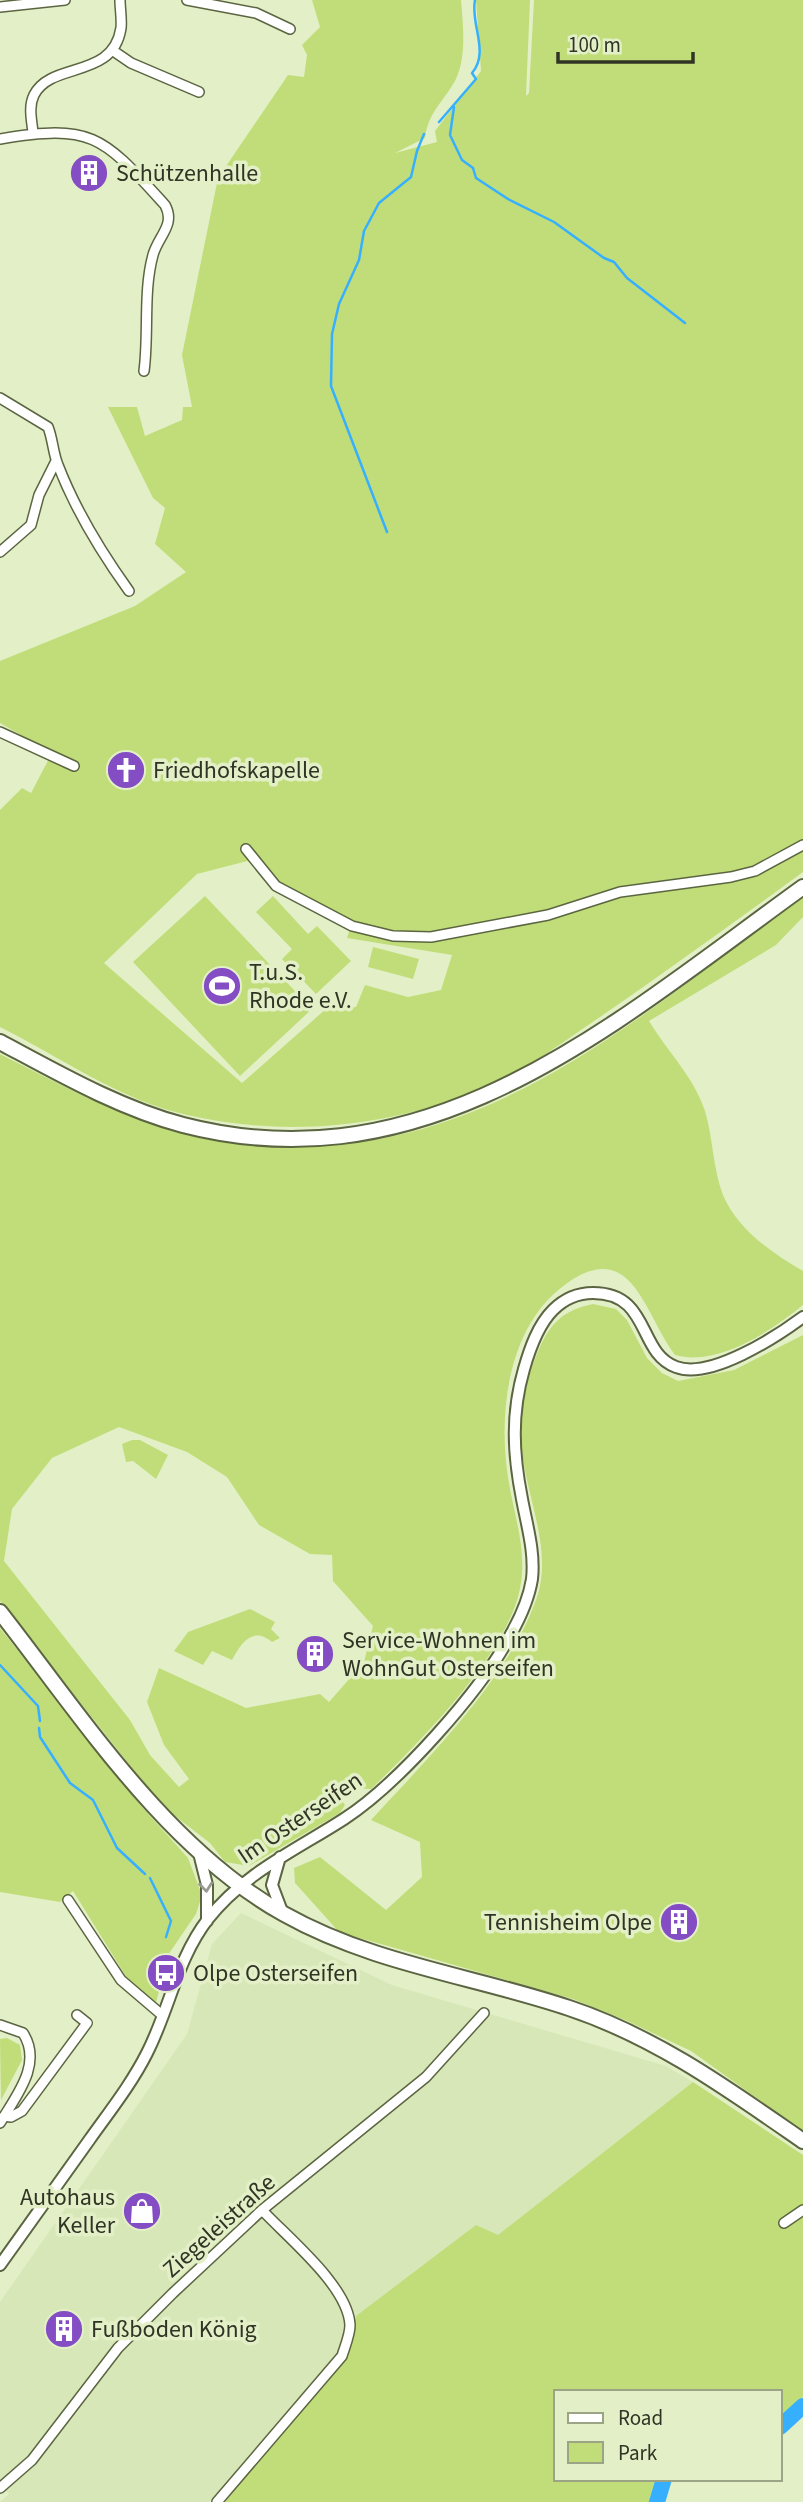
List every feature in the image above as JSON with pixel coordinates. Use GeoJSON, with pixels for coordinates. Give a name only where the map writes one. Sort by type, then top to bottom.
{"type":"FeatureCollection","features":[{"type":"Feature","properties":{"kind":"main road"},"geometry":{"type":"LineString","coordinates":[[0,1042],[102,1094],[183,1125],[278,1137],[375,1130],[475,1102],[541,1070],[653,995],[803,887]]}},
{"type":"Feature","properties":{"kind":"main road"},"geometry":{"type":"LineString","coordinates":[[0,1612],[152,1804],[199,1853],[239,1885],[283,1914],[360,1949],[569,2008],[661,2047],[803,2141]]}},
{"type":"Feature","properties":{"kind":"street"},"geometry":{"type":"LineString","coordinates":[[0,6],[65,0]]}},
{"type":"Feature","properties":{"kind":"street"},"geometry":{"type":"LineString","coordinates":[[33,133],[30,109],[34,94],[47,81],[94,64],[112,50],[121,28],[120,0]]}},
{"type":"Feature","properties":{"kind":"street"},"geometry":{"type":"LineString","coordinates":[[187,0],[256,13],[290,29]]}},
{"type":"Feature","properties":{"kind":"street"},"geometry":{"type":"LineString","coordinates":[[112,50],[140,68],[199,92]]}},
{"type":"Feature","properties":{"kind":"street"},"geometry":{"type":"LineString","coordinates":[[0,139],[51,131],[94,138],[120,155],[165,205],[170,214],[153,254],[144,371]]}},
{"type":"Feature","properties":{"kind":"street"},"geometry":{"type":"LineString","coordinates":[[0,398],[48,427],[56,461],[104,556],[129,591]]}},
{"type":"Feature","properties":{"kind":"street"},"geometry":{"type":"LineString","coordinates":[[0,552],[31,525],[39,495],[56,461]]}},
{"type":"Feature","properties":{"kind":"street"},"geometry":{"type":"LineString","coordinates":[[0,732],[74,766]]}},
{"type":"Feature","properties":{"kind":"street"},"geometry":{"type":"LineString","coordinates":[[246,849],[276,886],[352,926],[409,937],[431,937],[518,922],[620,892],[731,877],[755,871],[803,845]]}},
{"type":"Feature","properties":{"kind":"street","name":"Im Osterseifen"},"geometry":{"type":"LineString","coordinates":[[0,2265],[129,2085],[149,2050],[182,1961],[207,1921],[239,1885],[279,1857],[346,1818],[391,1780],[482,1679],[517,1623],[532,1582],[533,1563],[514,1453],[514,1406],[529,1352],[550,1313],[570,1298],[583,1294],[615,1297],[632,1308],[663,1359],[680,1369],[694,1370],[744,1353],[803,1317]]}},
{"type":"Feature","properties":{"kind":"street"},"geometry":{"type":"LineString","coordinates":[[199,1853],[208,1885],[207,1921]]}},
{"type":"Feature","properties":{"kind":"street"},"geometry":{"type":"LineString","coordinates":[[279,1857],[272,1885],[283,1914]]}},
{"type":"Feature","properties":{"kind":"street"},"geometry":{"type":"LineString","coordinates":[[68,1900],[121,1980],[162,2015]]}},
{"type":"Feature","properties":{"kind":"street","name":"Ziegeleistraße"},"geometry":{"type":"LineString","coordinates":[[0,2488],[32,2460],[118,2348],[262,2210],[426,2077],[484,2013]]}},
{"type":"Feature","properties":{"kind":"street"},"geometry":{"type":"LineString","coordinates":[[2,2119],[22,2111],[77,2039],[87,2023],[77,2015]]}},
{"type":"Feature","properties":{"kind":"street"},"geometry":{"type":"LineString","coordinates":[[0,2025],[23,2033],[32,2055],[23,2084],[2,2119]]}},
{"type":"Feature","properties":{"kind":"street"},"geometry":{"type":"LineString","coordinates":[[218,2502],[342,2356],[349,2333],[347,2311],[339,2292],[262,2210]]}},
{"type":"Feature","properties":{"kind":"street"},"geometry":{"type":"LineString","coordinates":[[784,2223],[803,2210]]}},
{"type":"Feature","properties":{"kind":"shaded area"},"geometry":{"type":"Polygon","coordinates":[[[241,1913],[392,1985],[666,2066],[693,2082],[498,2236],[356,2316],[341,2355],[209,2502],[0,2502],[9,2494],[0,2485],[0,2302],[187,2034],[212,1944],[241,1913]]]}},
{"type":"Feature","properties":{"kind":"green space"},"geometry":{"type":"Polygon","coordinates":[[[312,0],[461,0],[463,52],[459,72],[433,115],[425,138],[395,153],[437,142],[435,131],[481,71],[476,0],[530,0],[526,96],[529,93],[534,0],[803,0],[803,872],[569,1038],[490,1086],[438,1105],[367,1121],[295,1127],[259,1126],[187,1115],[138,1099],[91,1077],[0,1027],[0,810],[22,788],[31,793],[52,753],[0,723],[0,661],[135,606],[186,572],[155,544],[165,508],[153,498],[108,407],[137,407],[145,436],[182,420],[183,407],[192,407],[182,355],[218,178],[288,75],[304,77],[307,55],[302,45],[320,27],[312,0]],[[259,858],[197,874],[104,963],[242,1083],[327,1008],[356,1007],[365,985],[408,997],[441,990],[452,955],[347,938],[352,922],[278,883],[259,858]]]}},
{"type":"Feature","properties":{"kind":"green space","name":"T.u.S. Rhode e.V."},"geometry":{"type":"Polygon","coordinates":[[[205,896],[312,1009],[240,1076],[133,962],[205,896]]]}},
{"type":"Feature","properties":{"kind":"green space"},"geometry":{"type":"Polygon","coordinates":[[[273,896],[308,934],[317,926],[351,961],[316,994],[282,959],[292,949],[256,912],[273,896]]]}},
{"type":"Feature","properties":{"kind":"green space"},"geometry":{"type":"Polygon","coordinates":[[[803,896],[803,917],[776,945],[649,1021],[687,1075],[700,1099],[708,1121],[720,1185],[729,1208],[757,1239],[803,1271],[803,1305],[743,1344],[709,1356],[692,1357],[675,1355],[634,1286],[621,1275],[607,1269],[588,1272],[566,1284],[546,1301],[531,1322],[520,1346],[507,1398],[505,1452],[520,1537],[522,1566],[518,1597],[494,1648],[456,1700],[371,1789],[344,1788],[340,1798],[345,1805],[340,1813],[249,1866],[225,1862],[210,1843],[162,1806],[0,1601],[0,1054],[113,1109],[185,1132],[278,1146],[364,1141],[443,1122],[519,1091],[591,1050],[661,1002],[803,896]],[[119,1427],[52,1458],[12,1509],[4,1561],[130,1720],[150,1755],[179,1787],[189,1779],[164,1745],[147,1702],[159,1668],[246,1708],[320,1694],[329,1702],[364,1662],[373,1626],[333,1581],[332,1555],[310,1554],[259,1525],[227,1477],[187,1452],[119,1427]]]}},
{"type":"Feature","properties":{"kind":"green space"},"geometry":{"type":"Polygon","coordinates":[[[373,947],[419,959],[413,979],[368,967],[373,947]]]}},
{"type":"Feature","properties":{"kind":"green space"},"geometry":{"type":"Polygon","coordinates":[[[593,1304],[616,1309],[627,1320],[647,1358],[662,1373],[678,1381],[734,1370],[803,1335],[803,2131],[691,2051],[625,2020],[573,1999],[339,1932],[295,1883],[294,1868],[320,1857],[386,1910],[422,1877],[420,1842],[371,1820],[442,1743],[489,1685],[526,1624],[538,1594],[542,1560],[538,1526],[523,1458],[522,1416],[526,1388],[548,1331],[566,1314],[593,1304]]]}},
{"type":"Feature","properties":{"kind":"green space"},"geometry":{"type":"Polygon","coordinates":[[[140,1440],[168,1455],[156,1479],[133,1461],[126,1462],[122,1444],[140,1440]]]}},
{"type":"Feature","properties":{"kind":"green space"},"geometry":{"type":"Polygon","coordinates":[[[250,1609],[275,1622],[271,1629],[280,1638],[272,1642],[265,1637],[253,1636],[243,1643],[232,1660],[212,1651],[203,1665],[174,1651],[188,1632],[250,1609]]]}},
{"type":"Feature","properties":{"kind":"green space"},"geometry":{"type":"Polygon","coordinates":[[[0,1628],[142,1807],[188,1858],[202,1895],[196,1914],[168,1955],[156,2003],[127,1978],[73,1891],[60,1902],[0,1892],[0,1628]]]}},
{"type":"Feature","properties":{"kind":"green space"},"geometry":{"type":"Polygon","coordinates":[[[7,2038],[20,2045],[22,2060],[1,2100],[0,2039],[7,2038]]]}},
{"type":"Feature","properties":{"kind":"green space"},"geometry":{"type":"Polygon","coordinates":[[[693,2082],[803,2155],[803,2397],[782,2415],[782,2390],[554,2390],[554,2481],[671,2481],[663,2502],[225,2502],[345,2358],[356,2316],[476,2225],[498,2235],[693,2082]]]}},
{"type":"Feature","properties":{"kind":"waterway"},"geometry":{"type":"LineString","coordinates":[[439,122],[476,79],[472,73],[477,65],[480,47],[475,0]]}},
{"type":"Feature","properties":{"kind":"waterway"},"geometry":{"type":"LineString","coordinates":[[454,107],[450,135],[462,160],[473,168],[476,178],[508,199],[554,222],[604,258],[614,262],[627,278],[685,323]]}},
{"type":"Feature","properties":{"kind":"waterway"},"geometry":{"type":"LineString","coordinates":[[387,532],[331,386],[332,334],[339,304],[359,260],[364,231],[379,203],[411,177],[424,134]]}},
{"type":"Feature","properties":{"kind":"waterway"},"geometry":{"type":"LineString","coordinates":[[0,1665],[38,1706],[40,1721]]}},
{"type":"Feature","properties":{"kind":"waterway"},"geometry":{"type":"LineString","coordinates":[[39,1728],[40,1737],[70,1783],[93,1800],[117,1848],[145,1874]]}},
{"type":"Feature","properties":{"kind":"waterway"},"geometry":{"type":"LineString","coordinates":[[150,1878],[171,1921],[166,1937]]}},
{"type":"Feature","properties":{"kind":"waterway"},"geometry":{"type":"LineString","coordinates":[[782,2425],[803,2406]]}},
{"type":"Feature","properties":{"kind":"waterway"},"geometry":{"type":"LineString","coordinates":[[657,2502],[663,2481]]}},
{"type":"Feature","properties":{"kind":"place","name":"Schützenhalle"},"geometry":{"type":"Point","coordinates":[89,173]}},
{"type":"Feature","properties":{"kind":"place","name":"Friedhofskapelle"},"geometry":{"type":"Point","coordinates":[126,770]}},
{"type":"Feature","properties":{"kind":"place","name":"T.u.S. Rhode e.V."},"geometry":{"type":"Point","coordinates":[222,986]}},
{"type":"Feature","properties":{"kind":"place","name":"Service-Wohnen im WohnGut Osterseifen"},"geometry":{"type":"Point","coordinates":[315,1654]}},
{"type":"Feature","properties":{"kind":"place","name":"Tennisheim Olpe"},"geometry":{"type":"Point","coordinates":[679,1922]}},
{"type":"Feature","properties":{"kind":"place","name":"Olpe Osterseifen"},"geometry":{"type":"Point","coordinates":[166,1973]}},
{"type":"Feature","properties":{"kind":"place","name":"Autohaus Keller"},"geometry":{"type":"Point","coordinates":[142,2211]}},
{"type":"Feature","properties":{"kind":"place","name":"Fußboden König"},"geometry":{"type":"Point","coordinates":[64,2329]}}]}
